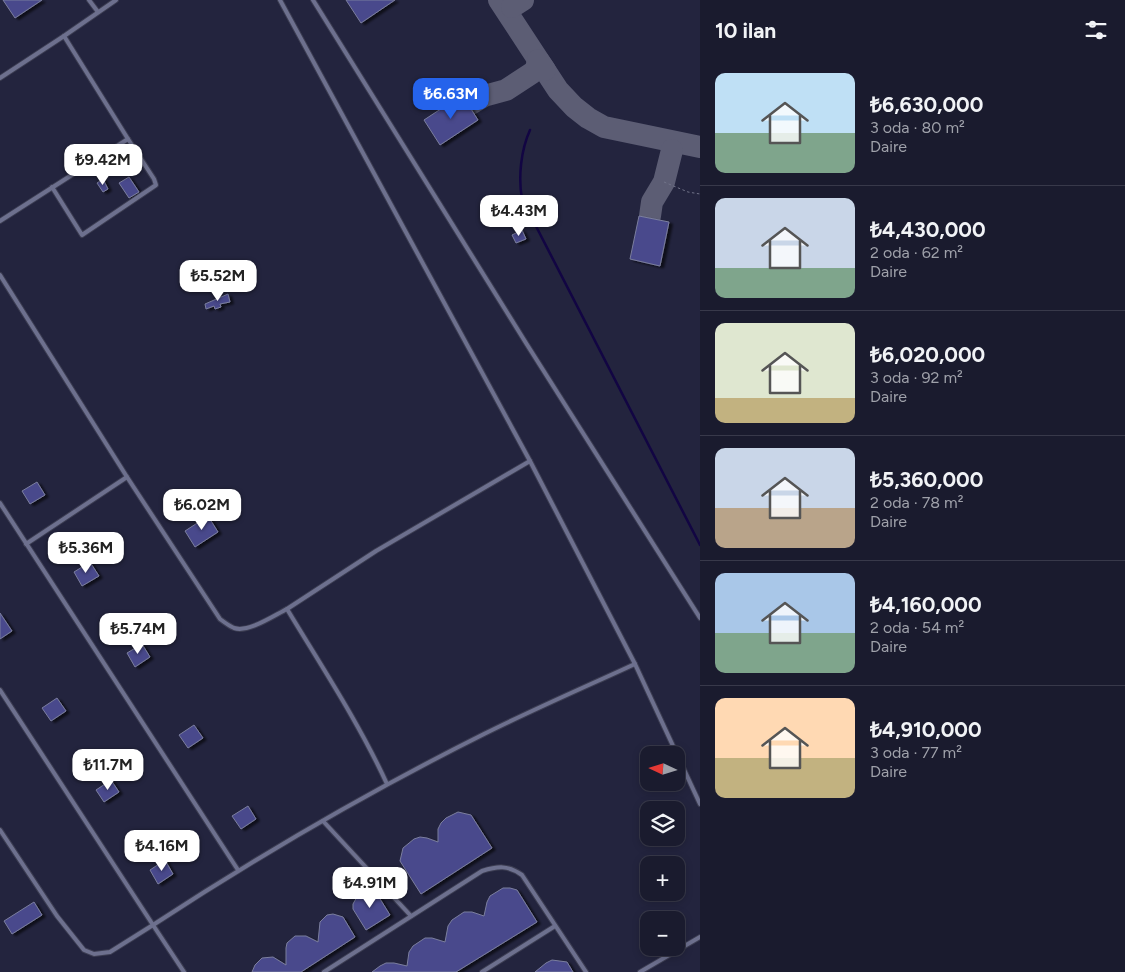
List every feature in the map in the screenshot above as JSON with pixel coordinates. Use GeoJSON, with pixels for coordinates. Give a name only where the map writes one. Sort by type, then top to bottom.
{"type":"FeatureCollection","features":[{"type":"Feature","properties":{"kind":"lane"},"geometry":{"type":"LineString","coordinates":[[89,0],[98,12]]}},
{"type":"Feature","properties":{"kind":"lane"},"geometry":{"type":"LineString","coordinates":[[0,78],[116,0]]}},
{"type":"Feature","properties":{"kind":"lane"},"geometry":{"type":"LineString","coordinates":[[280,0],[530,461],[635,664],[700,804]]}},
{"type":"Feature","properties":{"kind":"lane"},"geometry":{"type":"LineString","coordinates":[[314,0],[526,343],[700,618]]}},
{"type":"Feature","properties":{"kind":"lane"},"geometry":{"type":"LineString","coordinates":[[52,188],[82,235],[156,185],[150,172],[64,36]]}},
{"type":"Feature","properties":{"kind":"lane"},"geometry":{"type":"LineString","coordinates":[[0,221],[128,139]]}},
{"type":"Feature","properties":{"kind":"lane"},"geometry":{"type":"LineString","coordinates":[[0,275],[220,619],[231,627],[240,629],[251,627],[287,609],[376,551],[530,461]]}},
{"type":"Feature","properties":{"kind":"lane"},"geometry":{"type":"LineString","coordinates":[[26,544],[128,477]]}},
{"type":"Feature","properties":{"kind":"lane"},"geometry":{"type":"LineString","coordinates":[[0,503],[238,870]]}},
{"type":"Feature","properties":{"kind":"lane"},"geometry":{"type":"LineString","coordinates":[[287,609],[344,704],[387,784]]}},
{"type":"Feature","properties":{"kind":"lane"},"geometry":{"type":"LineString","coordinates":[[0,830],[57,916],[84,950],[94,954],[110,952],[238,870],[348,805],[486,733],[635,664]]}},
{"type":"Feature","properties":{"kind":"lane"},"geometry":{"type":"LineString","coordinates":[[0,690],[184,972]]}},
{"type":"Feature","properties":{"kind":"lane"},"geometry":{"type":"LineString","coordinates":[[323,821],[412,916]]}},
{"type":"Feature","properties":{"kind":"lane"},"geometry":{"type":"LineString","coordinates":[[324,972],[482,871],[505,866],[514,869],[522,875],[586,972]]}},
{"type":"Feature","properties":{"kind":"lane"},"geometry":{"type":"LineString","coordinates":[[482,972],[555,926]]}},
{"type":"Feature","properties":{"kind":"lane"},"geometry":{"type":"LineString","coordinates":[[640,972],[700,937]]}},
{"type":"Feature","properties":{"kind":"path"},"geometry":{"type":"LineString","coordinates":[[664,182],[688,192],[700,194]]}},
{"type":"Feature","properties":{"kind":"building"},"geometry":{"type":"Polygon","coordinates":[[[3,0],[42,0],[15,18],[3,0]]]}},
{"type":"Feature","properties":{"kind":"building"},"geometry":{"type":"Polygon","coordinates":[[[346,0],[395,0],[361,23],[346,0]]]}},
{"type":"Feature","properties":{"kind":"building"},"geometry":{"type":"Polygon","coordinates":[[[462,95],[478,120],[440,145],[424,120],[462,95]]]}},
{"type":"Feature","properties":{"kind":"building"},"geometry":{"type":"Polygon","coordinates":[[[129,177],[139,192],[129,198],[119,183],[129,177]]]}},
{"type":"Feature","properties":{"kind":"building"},"geometry":{"type":"Polygon","coordinates":[[[103,179],[108,189],[103,192],[97,183],[103,179]]]}},
{"type":"Feature","properties":{"kind":"building"},"geometry":{"type":"Polygon","coordinates":[[[639,216],[669,222],[660,266],[630,259],[639,216]]]}},
{"type":"Feature","properties":{"kind":"building"},"geometry":{"type":"Polygon","coordinates":[[[522,230],[526,239],[516,243],[512,235],[522,230]]]}},
{"type":"Feature","properties":{"kind":"building"},"geometry":{"type":"Polygon","coordinates":[[[228,294],[230,302],[220,304],[221,307],[215,309],[214,306],[206,309],[205,304],[228,294]]]}},
{"type":"Feature","properties":{"kind":"building"},"geometry":{"type":"Polygon","coordinates":[[[37,482],[45,495],[30,504],[22,491],[37,482]]]}},
{"type":"Feature","properties":{"kind":"building"},"geometry":{"type":"Polygon","coordinates":[[[208,516],[218,532],[195,547],[185,531],[208,516]]]}},
{"type":"Feature","properties":{"kind":"building"},"geometry":{"type":"Polygon","coordinates":[[[90,562],[99,576],[82,586],[74,572],[90,562]]]}},
{"type":"Feature","properties":{"kind":"building"},"geometry":{"type":"Polygon","coordinates":[[[0,613],[12,631],[0,639],[0,613]]]}},
{"type":"Feature","properties":{"kind":"building"},"geometry":{"type":"Polygon","coordinates":[[[142,644],[150,657],[135,667],[127,653],[142,644]]]}},
{"type":"Feature","properties":{"kind":"building"},"geometry":{"type":"Polygon","coordinates":[[[57,698],[66,711],[51,721],[42,708],[57,698]]]}},
{"type":"Feature","properties":{"kind":"building"},"geometry":{"type":"Polygon","coordinates":[[[194,725],[203,738],[188,748],[179,735],[194,725]]]}},
{"type":"Feature","properties":{"kind":"building"},"geometry":{"type":"Polygon","coordinates":[[[111,780],[119,792],[104,802],[96,790],[111,780]]]}},
{"type":"Feature","properties":{"kind":"building"},"geometry":{"type":"Polygon","coordinates":[[[248,806],[256,819],[241,829],[232,816],[248,806]]]}},
{"type":"Feature","properties":{"kind":"building"},"geometry":{"type":"Polygon","coordinates":[[[458,812],[471,815],[492,848],[421,894],[400,861],[403,848],[414,839],[420,837],[438,842],[438,829],[441,823],[458,812]]]}},
{"type":"Feature","properties":{"kind":"building"},"geometry":{"type":"Polygon","coordinates":[[[165,860],[173,874],[158,884],[150,870],[165,860]]]}},
{"type":"Feature","properties":{"kind":"building"},"geometry":{"type":"Polygon","coordinates":[[[503,888],[517,890],[537,922],[456,972],[372,972],[386,963],[407,966],[409,952],[413,946],[425,938],[445,942],[448,926],[452,920],[464,912],[472,912],[484,916],[490,896],[503,888]]]}},
{"type":"Feature","properties":{"kind":"building"},"geometry":{"type":"Polygon","coordinates":[[[367,891],[377,894],[390,915],[366,930],[353,909],[353,904],[358,895],[367,891]]]}},
{"type":"Feature","properties":{"kind":"building"},"geometry":{"type":"Polygon","coordinates":[[[34,902],[42,915],[12,934],[4,921],[34,902]]]}},
{"type":"Feature","properties":{"kind":"building"},"geometry":{"type":"Polygon","coordinates":[[[333,914],[343,917],[355,937],[301,972],[252,972],[255,965],[262,958],[273,957],[286,965],[287,943],[295,936],[306,936],[318,942],[320,922],[327,915],[333,914]]]}},
{"type":"Feature","properties":{"kind":"building"},"geometry":{"type":"Polygon","coordinates":[[[552,960],[567,962],[573,972],[535,972],[552,960]]]}},
{"type":"Feature","properties":{"kind":"waterway"},"geometry":{"type":"LineString","coordinates":[[530,130],[524,146],[521,164],[520,182],[522,199],[700,545]]}},
{"type":"Feature","properties":{"kind":"taxiway"},"geometry":{"type":"LineString","coordinates":[[499,0],[558,90],[574,107],[588,118],[604,127],[700,147]]}},
{"type":"Feature","properties":{"kind":"taxiway"},"geometry":{"type":"LineString","coordinates":[[512,7],[523,0]]}},
{"type":"Feature","properties":{"kind":"taxiway"},"geometry":{"type":"LineString","coordinates":[[469,105],[484,96],[506,90],[532,73],[536,69],[538,60],[545,70]]}},
{"type":"Feature","properties":{"kind":"taxiway"},"geometry":{"type":"LineString","coordinates":[[650,216],[652,202],[664,182],[672,150]]}}]}
